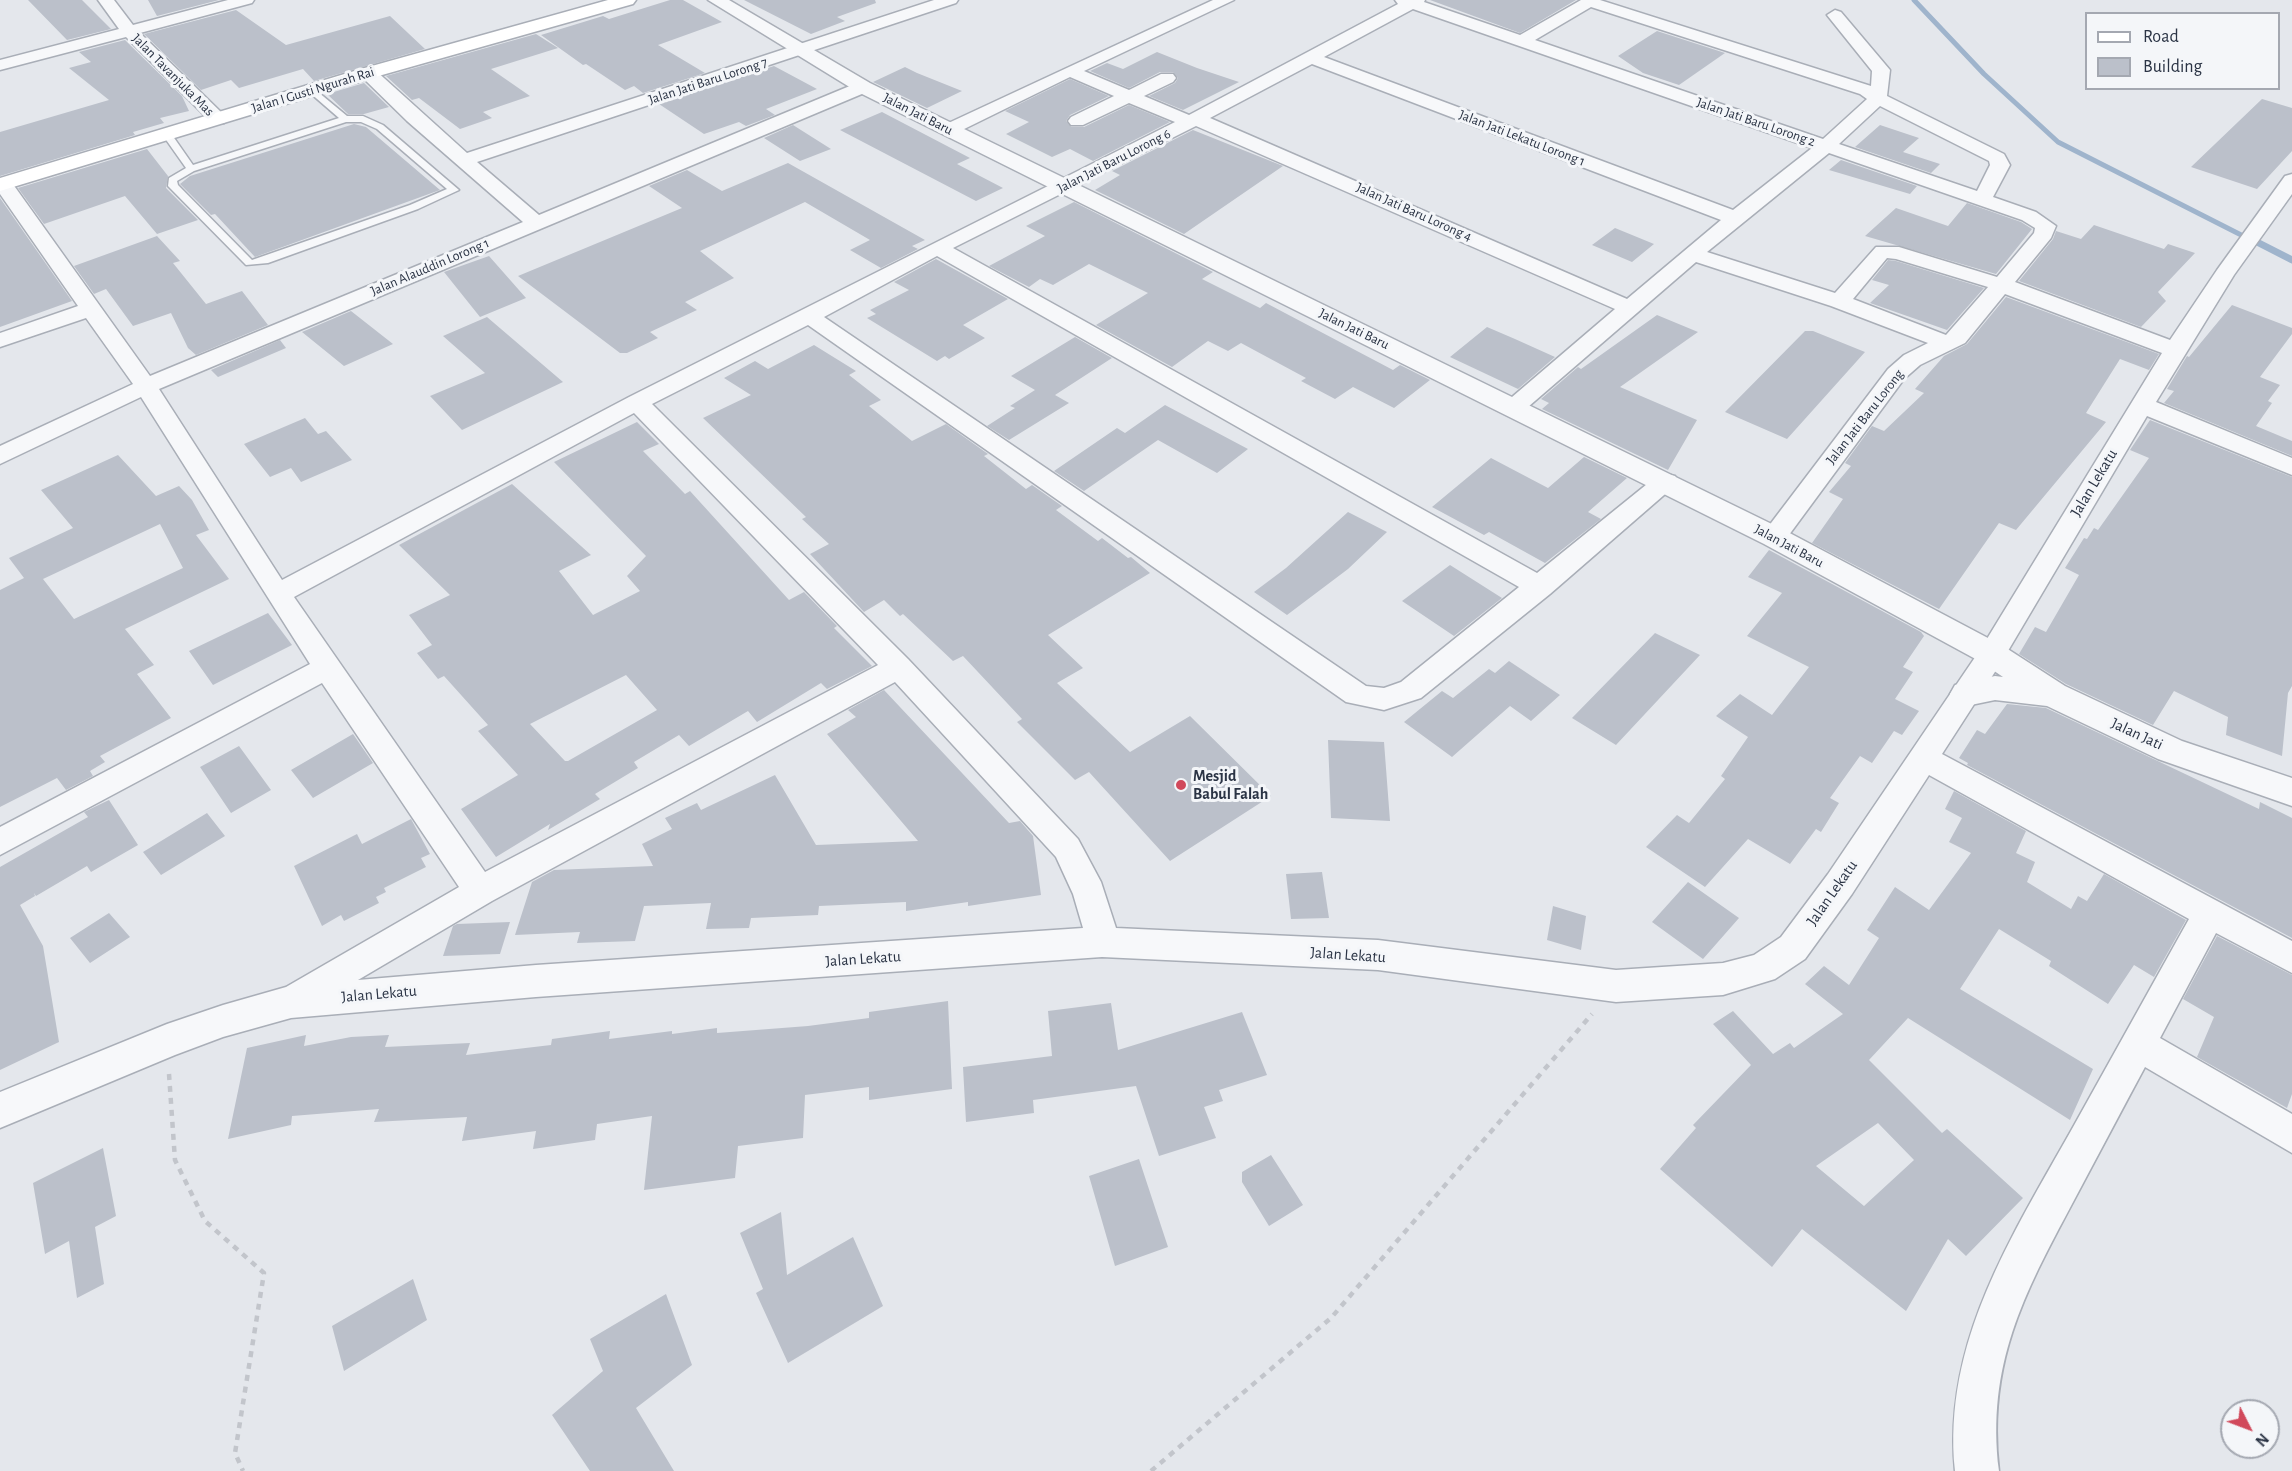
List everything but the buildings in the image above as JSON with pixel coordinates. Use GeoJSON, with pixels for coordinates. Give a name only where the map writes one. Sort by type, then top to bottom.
{"type":"FeatureCollection","features":[{"type":"Feature","properties":{"kind":"main road","name":"Jalan I Gusti Ngurah Rai"},"geometry":{"type":"LineString","coordinates":[[1,184],[368,73],[627,0]]}},
{"type":"Feature","properties":{"kind":"street","name":"Jalan Tavanjuka Mas"},"geometry":{"type":"LineString","coordinates":[[105,0],[129,31],[218,118]]}},
{"type":"Feature","properties":{"kind":"street","name":"Jalan Tavanjuka Mas"},"geometry":{"type":"LineString","coordinates":[[129,31],[246,0]]}},
{"type":"Feature","properties":{"kind":"street","name":"Jalan Jati Baru"},"geometry":{"type":"LineString","coordinates":[[717,0],[863,87],[1666,482],[1992,654]]}},
{"type":"Feature","properties":{"kind":"street","name":"Jalan Jati Baru Lorong 7"},"geometry":{"type":"LineString","coordinates":[[465,160],[950,0]]}},
{"type":"Feature","properties":{"kind":"street"},"geometry":{"type":"LineString","coordinates":[[948,130],[1226,0]]}},
{"type":"Feature","properties":{"kind":"street"},"geometry":{"type":"LineString","coordinates":[[1558,0],[1587,3],[1859,87],[1878,98],[1996,158],[2000,165],[1982,200],[1826,146],[1878,98],[1881,70],[1835,15]]}},
{"type":"Feature","properties":{"kind":"street","name":"Jalan Jati Baru Lorong 2"},"geometry":{"type":"LineString","coordinates":[[1410,1],[1826,146]]}},
{"type":"Feature","properties":{"kind":"street","name":"Jalan Jati Baru Lorong 6"},"geometry":{"type":"LineString","coordinates":[[277,594],[637,402],[1193,120],[1410,1]]}},
{"type":"Feature","properties":{"kind":"street"},"geometry":{"type":"LineString","coordinates":[[1522,41],[1587,3]]}},
{"type":"Feature","properties":{"kind":"street"},"geometry":{"type":"LineString","coordinates":[[0,65],[129,31]]}},
{"type":"Feature","properties":{"kind":"street","name":"Jalan Jati Lekatu Lorong 1"},"geometry":{"type":"LineString","coordinates":[[1310,57],[1735,218]]}},
{"type":"Feature","properties":{"kind":"street","name":"Jalan Jati Baru Lorong 4"},"geometry":{"type":"LineString","coordinates":[[1070,71],[1193,120],[1630,308]]}},
{"type":"Feature","properties":{"kind":"street"},"geometry":{"type":"LineString","coordinates":[[368,73],[413,117],[535,222]]}},
{"type":"Feature","properties":{"kind":"street"},"geometry":{"type":"LineString","coordinates":[[1077,121],[1167,78]]}},
{"type":"Feature","properties":{"kind":"street","name":"Jalan Alauddin Lorong 1"},"geometry":{"type":"LineString","coordinates":[[0,456],[146,386],[863,87]]}},
{"type":"Feature","properties":{"kind":"street","name":"Jalan Jati Baru Lorong 2"},"geometry":{"type":"LineString","coordinates":[[1513,408],[1695,255],[1735,218],[1826,146]]}},
{"type":"Feature","properties":{"kind":"street","name":"Jalan Lekatu"},"geometry":{"type":"LineString","coordinates":[[0,1110],[167,1041],[223,1021],[291,1002],[548,980],[1102,942],[1378,955],[1616,986],[1723,979],[1763,968],[1793,948],[1840,884],[1992,654],[2140,404],[2224,274],[2292,180]]}},
{"type":"Feature","properties":{"kind":"street"},"geometry":{"type":"LineString","coordinates":[[1,184],[93,308],[146,386],[277,594],[326,668],[404,776],[480,891]]}},
{"type":"Feature","properties":{"kind":"street","name":"Jalan Jati Baru Lorong"},"geometry":{"type":"LineString","coordinates":[[1774,537],[1896,374],[1912,360],[1956,338],[2044,234],[2046,226],[2040,221],[1982,200]]}},
{"type":"Feature","properties":{"kind":"street"},"geometry":{"type":"LineString","coordinates":[[937,248],[1540,587]]}},
{"type":"Feature","properties":{"kind":"street"},"geometry":{"type":"LineString","coordinates":[[1839,300],[1883,251],[1899,253],[2002,285],[2175,350]]}},
{"type":"Feature","properties":{"kind":"street"},"geometry":{"type":"LineString","coordinates":[[1695,255],[1839,300],[1948,343]]}},
{"type":"Feature","properties":{"kind":"street"},"geometry":{"type":"LineString","coordinates":[[0,340],[93,308]]}},
{"type":"Feature","properties":{"kind":"street"},"geometry":{"type":"LineString","coordinates":[[809,316],[1356,693],[1372,700],[1398,698],[1411,690],[1666,482]]}},
{"type":"Feature","properties":{"kind":"street"},"geometry":{"type":"LineString","coordinates":[[637,402],[898,667],[1067,848],[1087,882],[1097,913],[1102,942]]}},
{"type":"Feature","properties":{"kind":"street"},"geometry":{"type":"LineString","coordinates":[[2140,404],[2292,467]]}},
{"type":"Feature","properties":{"kind":"street","name":"Jalan Jati"},"geometry":{"type":"LineString","coordinates":[[1992,654],[2054,695],[2170,750],[2292,792]]}},
{"type":"Feature","properties":{"kind":"street"},"geometry":{"type":"LineString","coordinates":[[291,1002],[480,891],[898,667]]}},
{"type":"Feature","properties":{"kind":"street"},"geometry":{"type":"LineString","coordinates":[[0,842],[326,668]]}},
{"type":"Feature","properties":{"kind":"street"},"geometry":{"type":"LineString","coordinates":[[1966,694],[2006,688],[2054,695]]}},
{"type":"Feature","properties":{"kind":"street"},"geometry":{"type":"LineString","coordinates":[[1924,758],[2292,957]]}},
{"type":"Feature","properties":{"kind":"street"},"geometry":{"type":"LineString","coordinates":[[1977,1471],[1973,1401],[1987,1341],[2007,1288],[2210,912]]}},
{"type":"Feature","properties":{"kind":"street"},"geometry":{"type":"LineString","coordinates":[[2138,1044],[2292,1135]]}},
{"type":"Feature","properties":{"kind":"lane"},"geometry":{"type":"LineString","coordinates":[[312,90],[345,119]]}},
{"type":"Feature","properties":{"kind":"lane"},"geometry":{"type":"LineString","coordinates":[[345,119],[363,119],[380,127],[454,190],[414,207],[256,263],[244,259],[173,186],[172,180],[177,175],[191,169],[345,119]]}},
{"type":"Feature","properties":{"kind":"lane"},"geometry":{"type":"LineString","coordinates":[[167,134],[191,169]]}},
{"type":"Feature","properties":{"kind":"path"},"geometry":{"type":"LineString","coordinates":[[1151,1471],[1331,1318],[1616,986]]}},
{"type":"Feature","properties":{"kind":"path"},"geometry":{"type":"LineString","coordinates":[[167,1041],[175,1160],[205,1221],[264,1273],[235,1453],[243,1471]]}},
{"type":"Feature","properties":{"kind":"waterway"},"geometry":{"type":"LineString","coordinates":[[1914,0],[1984,74],[2058,142],[2255,242]]}},
{"type":"Feature","properties":{"kind":"waterway"},"geometry":{"type":"LineString","coordinates":[[2253,240],[2292,260]]}},
{"type":"Feature","properties":{"kind":"place","name":"Mesjid Babul Falah"},"geometry":{"type":"Point","coordinates":[1181,785]}}]}
